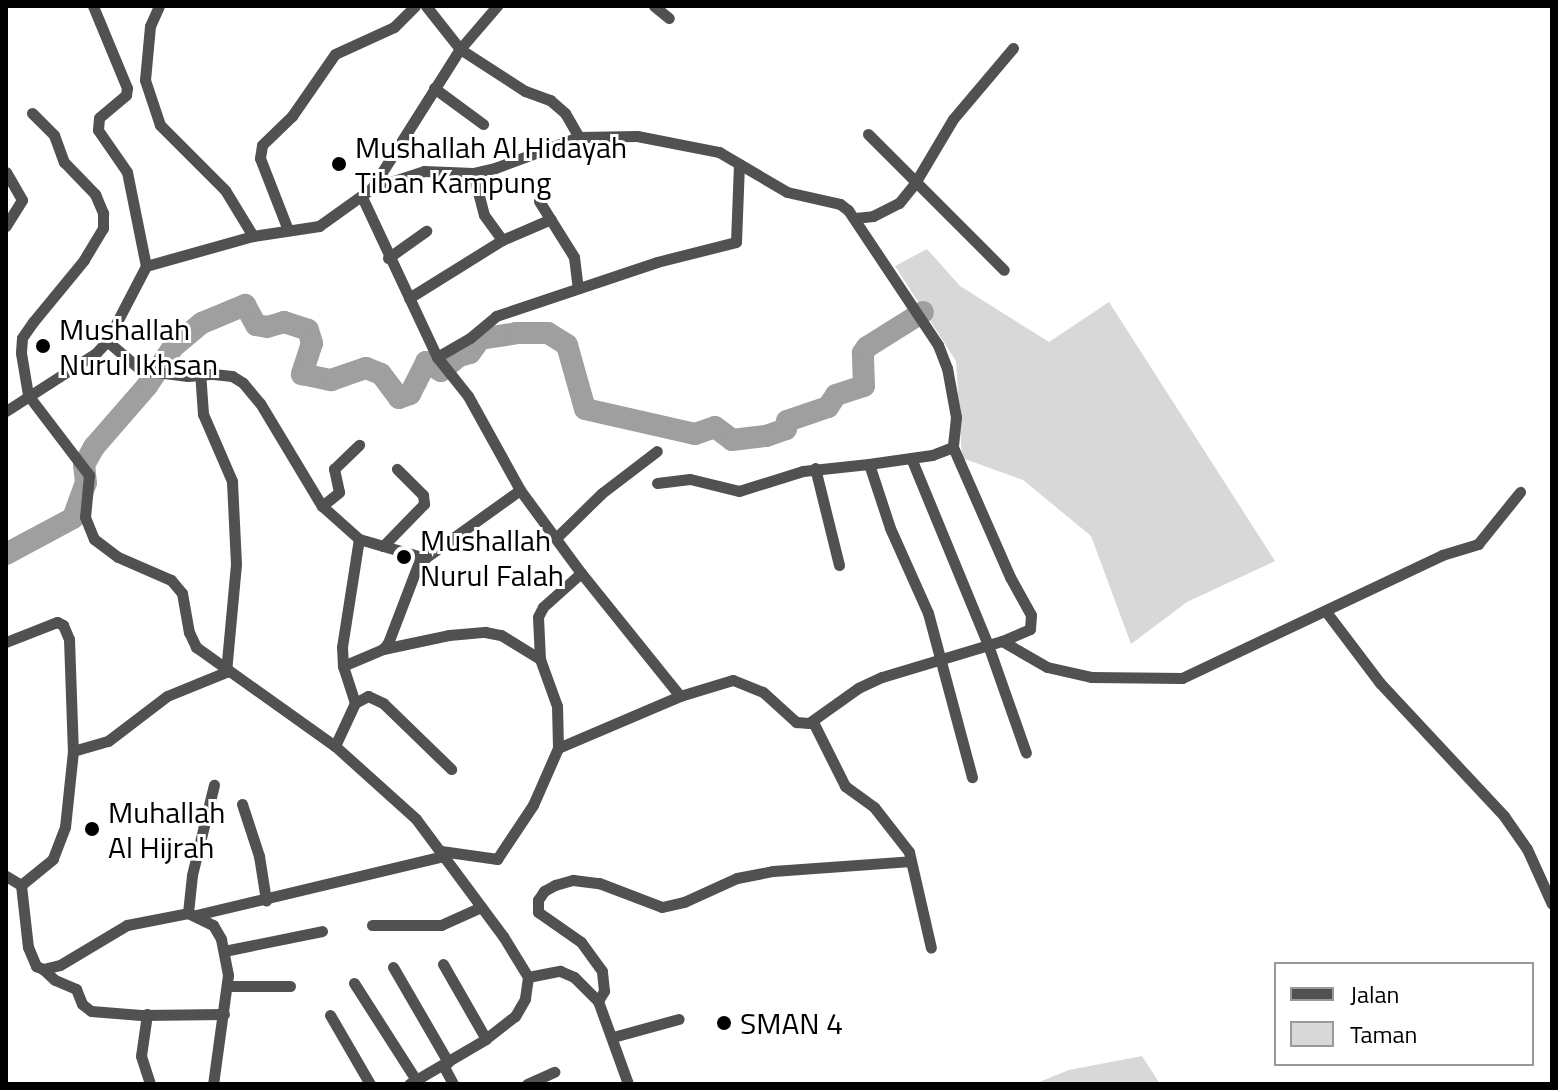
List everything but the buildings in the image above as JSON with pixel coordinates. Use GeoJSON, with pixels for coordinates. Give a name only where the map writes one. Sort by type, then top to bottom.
{"type":"FeatureCollection","features":[{"type":"Feature","properties":{"kind":"street"},"geometry":{"type":"LineString","coordinates":[[6,411],[86,362],[107,341],[146,266],[127,172],[98,130],[99,118],[126,95],[127,88],[93,6]]}},
{"type":"Feature","properties":{"kind":"street"},"geometry":{"type":"LineString","coordinates":[[159,6],[150,26],[145,80],[160,125],[225,190],[253,236]]}},
{"type":"Feature","properties":{"kind":"street"},"geometry":{"type":"LineString","coordinates":[[288,230],[260,158],[262,145],[292,116],[335,54],[394,27],[415,6]]}},
{"type":"Feature","properties":{"kind":"street"},"geometry":{"type":"LineString","coordinates":[[426,6],[460,49],[525,91],[550,100],[565,113],[579,137]]}},
{"type":"Feature","properties":{"kind":"street"},"geometry":{"type":"LineString","coordinates":[[146,266],[253,236],[319,226],[362,197],[372,188],[460,49],[497,6]]}},
{"type":"Feature","properties":{"kind":"street"},"geometry":{"type":"LineString","coordinates":[[654,6],[669,18]]}},
{"type":"Feature","properties":{"kind":"street"},"geometry":{"type":"LineString","coordinates":[[855,218],[873,216],[899,203],[915,183],[953,119],[1013,48]]}},
{"type":"Feature","properties":{"kind":"street"},"geometry":{"type":"LineString","coordinates":[[434,88],[483,124]]}},
{"type":"Feature","properties":{"kind":"street"},"geometry":{"type":"LineString","coordinates":[[32,113],[54,135],[64,162],[95,194],[103,213],[103,228],[84,260],[22,338],[21,353],[28,395],[89,475],[85,517],[94,539],[118,557],[171,580],[178,587],[192,641],[226,672],[335,746],[382,785],[442,854],[528,977],[525,999],[515,1016],[486,1039],[412,1082],[354,983]]}},
{"type":"Feature","properties":{"kind":"street"},"geometry":{"type":"LineString","coordinates":[[372,188],[424,171],[473,173],[520,160],[579,137],[609,134],[719,152],[787,192],[840,204],[855,218],[938,345],[947,368],[956,417],[953,447],[1010,577],[1033,620],[1026,632],[882,677],[858,688],[813,722],[796,722],[763,692],[733,680],[680,696],[558,748]]}},
{"type":"Feature","properties":{"kind":"street"},"geometry":{"type":"LineString","coordinates":[[868,134],[1004,270]]}},
{"type":"Feature","properties":{"kind":"street"},"geometry":{"type":"LineString","coordinates":[[439,361],[496,316],[695,251],[736,242],[739,164]]}},
{"type":"Feature","properties":{"kind":"street"},"geometry":{"type":"LineString","coordinates":[[6,172],[22,200],[6,226]]}},
{"type":"Feature","properties":{"kind":"street"},"geometry":{"type":"LineString","coordinates":[[473,173],[484,215],[502,240]]}},
{"type":"Feature","properties":{"kind":"street"},"geometry":{"type":"LineString","coordinates":[[362,197],[439,361],[480,415],[520,490],[581,573],[680,696]]}},
{"type":"Feature","properties":{"kind":"street"},"geometry":{"type":"LineString","coordinates":[[539,201],[576,262],[578,288]]}},
{"type":"Feature","properties":{"kind":"street"},"geometry":{"type":"LineString","coordinates":[[409,298],[502,240],[551,219]]}},
{"type":"Feature","properties":{"kind":"street"},"geometry":{"type":"LineString","coordinates":[[388,258],[426,231]]}},
{"type":"Feature","properties":{"kind":"street"},"geometry":{"type":"LineString","coordinates":[[107,341],[141,370],[232,376],[243,383],[260,403],[322,506],[359,539],[420,559],[434,554],[520,490]]}},
{"type":"Feature","properties":{"kind":"street"},"geometry":{"type":"LineString","coordinates":[[200,375],[203,414],[232,481],[236,564],[226,672]]}},
{"type":"Feature","properties":{"kind":"street"},"geometry":{"type":"LineString","coordinates":[[322,506],[339,492],[334,469],[359,445]]}},
{"type":"Feature","properties":{"kind":"street"},"geometry":{"type":"LineString","coordinates":[[657,483],[690,479],[739,491],[815,468],[911,458],[953,447]]}},
{"type":"Feature","properties":{"kind":"street"},"geometry":{"type":"LineString","coordinates":[[556,538],[602,493],[657,451]]}},
{"type":"Feature","properties":{"kind":"street"},"geometry":{"type":"LineString","coordinates":[[911,458],[988,645],[1026,753]]}},
{"type":"Feature","properties":{"kind":"street"},"geometry":{"type":"LineString","coordinates":[[869,464],[890,528],[928,613],[972,777]]}},
{"type":"Feature","properties":{"kind":"street"},"geometry":{"type":"LineString","coordinates":[[815,468],[839,565]]}},
{"type":"Feature","properties":{"kind":"street"},"geometry":{"type":"LineString","coordinates":[[383,546],[424,504],[423,495],[397,469]]}},
{"type":"Feature","properties":{"kind":"street"},"geometry":{"type":"LineString","coordinates":[[1002,641],[1047,667],[1091,677],[1163,680],[1200,672],[1442,555],[1478,544],[1520,492]]}},
{"type":"Feature","properties":{"kind":"street"},"geometry":{"type":"LineString","coordinates":[[355,703],[343,666],[343,640],[359,539]]}},
{"type":"Feature","properties":{"kind":"street"},"geometry":{"type":"LineString","coordinates":[[383,649],[420,559]]}},
{"type":"Feature","properties":{"kind":"street"},"geometry":{"type":"LineString","coordinates":[[43,969],[60,965],[127,925],[266,900],[442,854],[497,859],[533,805],[558,748],[557,706],[540,659],[538,617],[543,607],[581,573]]}},
{"type":"Feature","properties":{"kind":"street"},"geometry":{"type":"LineString","coordinates":[[1327,613],[1380,683],[1504,816],[1527,849],[1552,904]]}},
{"type":"Feature","properties":{"kind":"street"},"geometry":{"type":"LineString","coordinates":[[6,642],[51,623],[63,625],[68,631],[73,751],[65,827],[58,849],[46,867],[21,885]]}},
{"type":"Feature","properties":{"kind":"street"},"geometry":{"type":"LineString","coordinates":[[343,666],[383,649],[449,635],[485,632],[501,635],[540,659]]}},
{"type":"Feature","properties":{"kind":"street"},"geometry":{"type":"LineString","coordinates":[[73,751],[108,741],[167,696],[226,672]]}},
{"type":"Feature","properties":{"kind":"street"},"geometry":{"type":"LineString","coordinates":[[335,746],[355,703],[368,696],[383,703],[451,769]]}},
{"type":"Feature","properties":{"kind":"street"},"geometry":{"type":"LineString","coordinates":[[813,722],[845,786],[874,807],[911,861],[931,948]]}},
{"type":"Feature","properties":{"kind":"street"},"geometry":{"type":"LineString","coordinates":[[192,914],[192,875],[214,785]]}},
{"type":"Feature","properties":{"kind":"street"},"geometry":{"type":"LineString","coordinates":[[242,804],[259,856],[266,900]]}},
{"type":"Feature","properties":{"kind":"street"},"geometry":{"type":"LineString","coordinates":[[598,1001],[604,991],[602,971],[581,942],[538,912],[538,900],[555,885],[573,880],[599,883],[662,907],[684,902],[737,878],[773,871],[911,861]]}},
{"type":"Feature","properties":{"kind":"street"},"geometry":{"type":"LineString","coordinates":[[6,876],[21,885]]}},
{"type":"Feature","properties":{"kind":"street"},"geometry":{"type":"LineString","coordinates":[[21,885],[28,947],[36,966],[55,980],[76,989],[88,1010],[224,1014]]}},
{"type":"Feature","properties":{"kind":"street"},"geometry":{"type":"LineString","coordinates":[[372,925],[441,925],[481,907]]}},
{"type":"Feature","properties":{"kind":"street"},"geometry":{"type":"LineString","coordinates":[[192,914],[213,925],[224,951],[227,986],[213,1084]]}},
{"type":"Feature","properties":{"kind":"street"},"geometry":{"type":"LineString","coordinates":[[224,951],[322,931]]}},
{"type":"Feature","properties":{"kind":"street"},"geometry":{"type":"LineString","coordinates":[[443,964],[486,1039]]}},
{"type":"Feature","properties":{"kind":"street"},"geometry":{"type":"LineString","coordinates":[[393,967],[445,1063],[453,1084]]}},
{"type":"Feature","properties":{"kind":"street"},"geometry":{"type":"LineString","coordinates":[[528,977],[560,971],[574,977],[598,1001],[628,1084]]}},
{"type":"Feature","properties":{"kind":"street"},"geometry":{"type":"LineString","coordinates":[[227,986],[290,986]]}},
{"type":"Feature","properties":{"kind":"street"},"geometry":{"type":"LineString","coordinates":[[147,1014],[141,1056],[150,1084]]}},
{"type":"Feature","properties":{"kind":"street"},"geometry":{"type":"LineString","coordinates":[[330,1015],[370,1084]]}},
{"type":"Feature","properties":{"kind":"street"},"geometry":{"type":"LineString","coordinates":[[613,1037],[679,1019]]}},
{"type":"Feature","properties":{"kind":"street"},"geometry":{"type":"LineString","coordinates":[[527,1084],[554,1072]]}},
{"type":"Feature","properties":{"kind":"green space"},"geometry":{"type":"Polygon","coordinates":[[[927,249],[960,286],[1049,342],[1109,302],[1275,561],[1187,602],[1131,644],[1091,536],[1023,480],[962,458],[956,361],[895,266],[927,249]]]}},
{"type":"Feature","properties":{"kind":"green space"},"geometry":{"type":"Polygon","coordinates":[[[1142,1056],[1160,1084],[1034,1084],[1069,1070],[1142,1056]]]}},
{"type":"Feature","properties":{"kind":"waterway"},"geometry":{"type":"LineString","coordinates":[[6,554],[73,518],[86,483],[84,465],[94,447],[147,386],[173,347],[202,323],[245,305],[256,325],[267,327],[284,322],[308,330],[312,343],[302,374],[331,380],[366,368],[381,374],[399,398],[410,394],[426,362],[441,371],[459,356],[470,353],[480,339],[516,333],[548,333],[567,345],[585,409],[695,434],[715,427],[732,440],[766,436],[786,429],[787,421],[828,407],[836,395],[864,386],[863,353],[867,347],[923,312]]}},
{"type":"Feature","properties":{"kind":"place","name":"Mushallah Al Hidayah Tiban Kampung"},"geometry":{"type":"Point","coordinates":[339,164]}},
{"type":"Feature","properties":{"kind":"place","name":"Mushallah Nurul Ikhsan"},"geometry":{"type":"Point","coordinates":[43,346]}},
{"type":"Feature","properties":{"kind":"place","name":"Mushallah Nurul Falah"},"geometry":{"type":"Point","coordinates":[404,557]}},
{"type":"Feature","properties":{"kind":"place","name":"Muhallah Al Hijrah"},"geometry":{"type":"Point","coordinates":[92,829]}},
{"type":"Feature","properties":{"kind":"place","name":"SMAN 4"},"geometry":{"type":"Point","coordinates":[724,1023]}}]}
